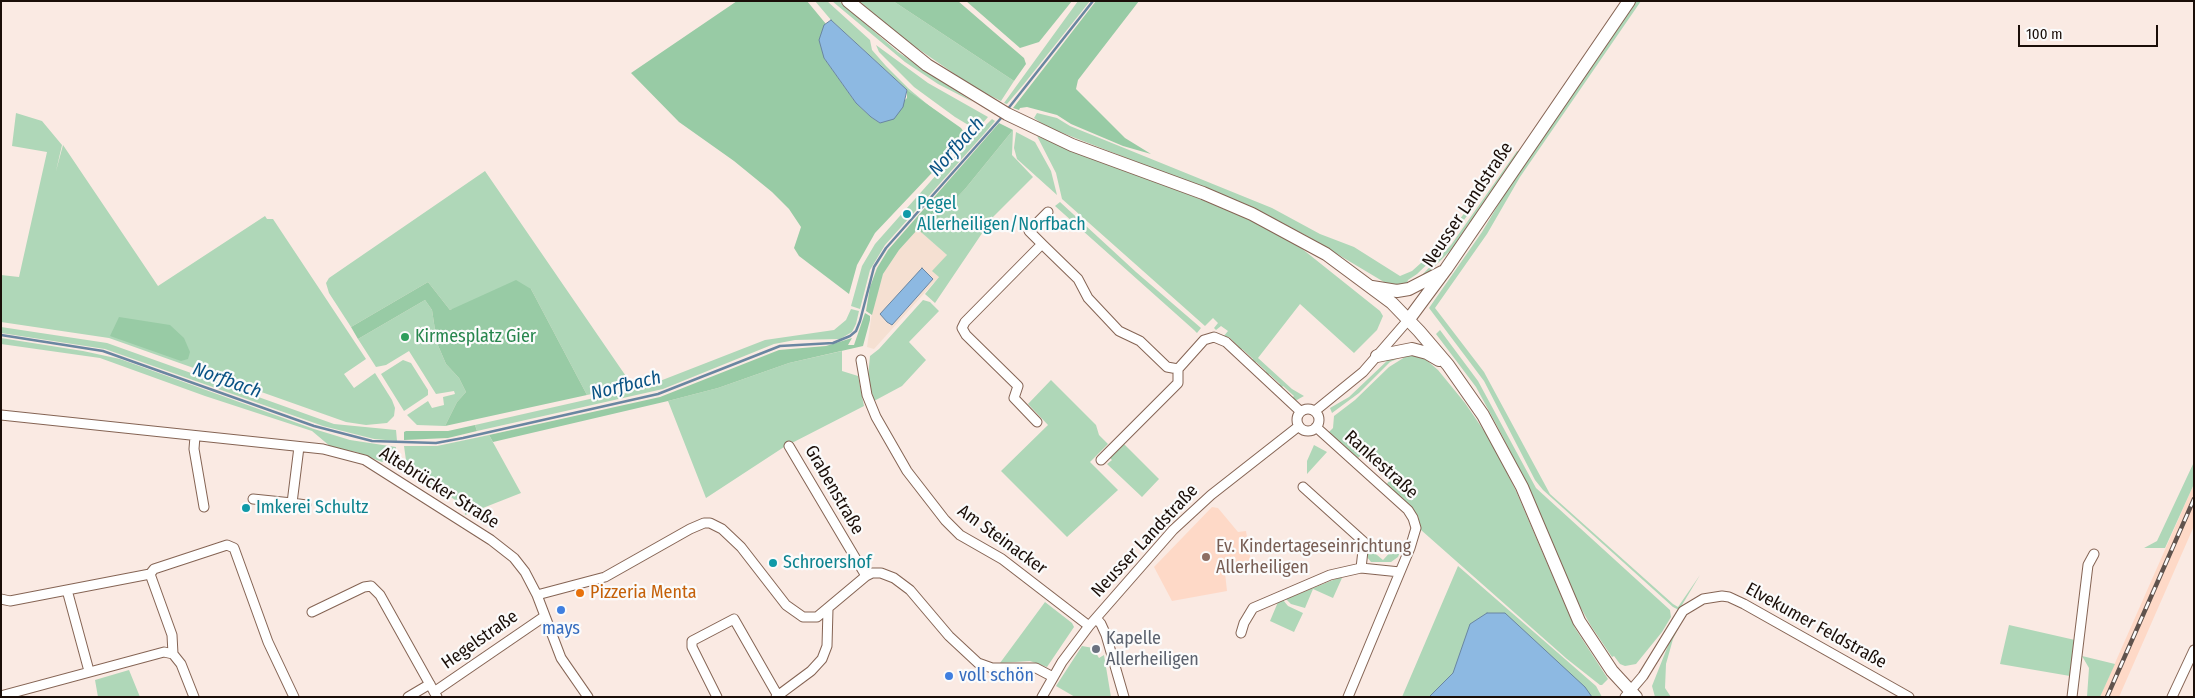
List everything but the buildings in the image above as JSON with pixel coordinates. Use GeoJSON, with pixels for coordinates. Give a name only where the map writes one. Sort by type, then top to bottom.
{"type":"FeatureCollection","features":[{"type":"Feature","properties":{"kind":"main road"},"geometry":{"type":"LineString","coordinates":[[848,1],[912,54],[977,97],[1035,128],[1072,145],[1203,193],[1252,214],[1318,248],[1372,287],[1409,319],[1448,365],[1483,415],[1513,468],[1580,621],[1630,695]]}},
{"type":"Feature","properties":{"kind":"main road","name":"Neusser Landstraße"},"geometry":{"type":"LineString","coordinates":[[1409,319],[1446,269],[1629,1]]}},
{"type":"Feature","properties":{"kind":"main road"},"geometry":{"type":"LineString","coordinates":[[1372,287],[1397,291],[1409,289],[1446,269]]}},
{"type":"Feature","properties":{"kind":"main road"},"geometry":{"type":"LineString","coordinates":[[1377,356],[1412,349],[1426,353],[1448,365]]}},
{"type":"Feature","properties":{"kind":"street"},"geometry":{"type":"LineString","coordinates":[[1048,212],[1029,231],[1078,279],[1088,298],[1119,331],[1140,340],[1165,366],[1178,368]]}},
{"type":"Feature","properties":{"kind":"street"},"geometry":{"type":"LineString","coordinates":[[1037,422],[1014,398],[1018,386],[966,335],[962,328],[965,322],[1042,244]]}},
{"type":"Feature","properties":{"kind":"street","name":"Neusser Landstraße"},"geometry":{"type":"LineString","coordinates":[[1315,411],[1363,372],[1409,319]]}},
{"type":"Feature","properties":{"kind":"street"},"geometry":{"type":"LineString","coordinates":[[1101,460],[1178,383],[1178,368],[1204,340],[1214,337],[1220,338],[1300,411]]}},
{"type":"Feature","properties":{"kind":"street","name":"Am Steinacker"},"geometry":{"type":"LineString","coordinates":[[861,360],[867,395],[880,424],[907,471],[945,520],[960,535],[1002,559],[1089,626]]}},
{"type":"Feature","properties":{"kind":"street"},"geometry":{"type":"LineString","coordinates":[[1308,408],[1315,411],[1319,418],[1316,427],[1309,431],[1299,426],[1297,419],[1300,411],[1308,408]]}},
{"type":"Feature","properties":{"kind":"street","name":"Altebrücker Straße"},"geometry":{"type":"LineString","coordinates":[[1,415],[299,447],[345,453],[365,460],[504,550],[522,568],[537,595],[557,649],[588,697]]}},
{"type":"Feature","properties":{"kind":"street","name":"Neusser Landstraße"},"geometry":{"type":"LineString","coordinates":[[1042,697],[1089,626],[1158,547],[1194,510],[1299,426]]}},
{"type":"Feature","properties":{"kind":"street","name":"Rankestraße"},"geometry":{"type":"LineString","coordinates":[[1316,427],[1411,514],[1416,533],[1348,697]]}},
{"type":"Feature","properties":{"kind":"street"},"geometry":{"type":"LineString","coordinates":[[195,436],[194,449],[204,507]]}},
{"type":"Feature","properties":{"kind":"street","name":"Grabenstraße"},"geometry":{"type":"LineString","coordinates":[[790,446],[866,576]]}},
{"type":"Feature","properties":{"kind":"street"},"geometry":{"type":"LineString","coordinates":[[292,503],[299,447]]}},
{"type":"Feature","properties":{"kind":"street"},"geometry":{"type":"LineString","coordinates":[[1303,487],[1364,542],[1361,568]]}},
{"type":"Feature","properties":{"kind":"street"},"geometry":{"type":"LineString","coordinates":[[253,499],[306,505]]}},
{"type":"Feature","properties":{"kind":"street"},"geometry":{"type":"LineString","coordinates":[[537,595],[606,577],[690,529],[708,523],[722,529],[741,547],[777,594],[796,614],[811,619],[828,609],[866,576],[872,573],[881,573],[904,585],[967,655],[982,666],[999,669],[1036,668],[1053,678]]}},
{"type":"Feature","properties":{"kind":"street"},"geometry":{"type":"LineString","coordinates":[[1,599],[10,602],[150,574],[154,569],[227,545],[234,548],[268,642],[294,697]]}},
{"type":"Feature","properties":{"kind":"street"},"geometry":{"type":"LineString","coordinates":[[2072,697],[2088,565],[2094,554]]}},
{"type":"Feature","properties":{"kind":"street"},"geometry":{"type":"LineString","coordinates":[[1241,633],[1248,615],[1260,604],[1330,574],[1361,568],[1400,572]]}},
{"type":"Feature","properties":{"kind":"street"},"geometry":{"type":"LineString","coordinates":[[150,574],[172,635],[173,654],[181,664],[194,697]]}},
{"type":"Feature","properties":{"kind":"street"},"geometry":{"type":"LineString","coordinates":[[312,612],[364,587],[371,586],[380,595],[434,691]]}},
{"type":"Feature","properties":{"kind":"street"},"geometry":{"type":"LineString","coordinates":[[68,590],[89,671]]}},
{"type":"Feature","properties":{"kind":"street","name":"Elvekumer Feldstraße"},"geometry":{"type":"LineString","coordinates":[[1630,695],[1683,611],[1702,599],[1722,596],[1744,604],[1909,697]]}},
{"type":"Feature","properties":{"kind":"street"},"geometry":{"type":"LineString","coordinates":[[717,697],[692,647],[692,640],[734,619],[777,696],[811,671],[822,658],[827,646],[828,609]]}},
{"type":"Feature","properties":{"kind":"street","name":"Hegelstraße"},"geometry":{"type":"LineString","coordinates":[[408,697],[434,691],[545,616]]}},
{"type":"Feature","properties":{"kind":"street"},"geometry":{"type":"LineString","coordinates":[[1096,618],[1102,624],[1106,635],[1124,697]]}},
{"type":"Feature","properties":{"kind":"street"},"geometry":{"type":"LineString","coordinates":[[2172,697],[2194,650]]}},
{"type":"Feature","properties":{"kind":"street"},"geometry":{"type":"LineString","coordinates":[[1,696],[155,652],[173,654]]}},
{"type":"Feature","properties":{"kind":"shaded area"},"geometry":{"type":"Polygon","coordinates":[[[918,229],[947,255],[939,277],[874,349],[867,347],[872,313],[883,274],[899,250],[918,229]]]}},
{"type":"Feature","properties":{"kind":"shaded area"},"geometry":{"type":"Polygon","coordinates":[[[2194,484],[2194,526],[2119,697],[2100,697],[2194,484]]]}},
{"type":"Feature","properties":{"kind":"shaded area","name":"Ev. Kindertageseinrichtung Allerheiligen"},"geometry":{"type":"Polygon","coordinates":[[[1212,507],[1218,508],[1238,532],[1246,531],[1251,562],[1225,573],[1227,591],[1172,601],[1154,567],[1212,507]]]}},
{"type":"Feature","properties":{"kind":"green space"},"geometry":{"type":"Polygon","coordinates":[[[737,1],[807,1],[826,24],[824,58],[856,103],[871,117],[880,123],[907,98],[907,90],[961,128],[966,135],[965,142],[945,159],[875,233],[857,265],[849,294],[799,256],[794,248],[801,227],[789,209],[772,192],[734,161],[679,122],[631,73],[737,1]]]}},
{"type":"Feature","properties":{"kind":"green space"},"geometry":{"type":"Polygon","coordinates":[[[815,1],[827,1],[870,40],[872,50],[886,66],[909,89],[945,119],[907,90],[831,20],[815,1]]]}},
{"type":"Feature","properties":{"kind":"green space"},"geometry":{"type":"Polygon","coordinates":[[[832,1],[839,1],[898,52],[973,102],[938,84],[905,62],[832,1]]]}},
{"type":"Feature","properties":{"kind":"green space"},"geometry":{"type":"Polygon","coordinates":[[[858,1],[893,1],[1014,81],[1001,101],[975,88],[898,35],[858,1]]]}},
{"type":"Feature","properties":{"kind":"green space"},"geometry":{"type":"Polygon","coordinates":[[[893,1],[958,1],[1024,58],[1026,64],[1014,81],[893,1]]]}},
{"type":"Feature","properties":{"kind":"green space"},"geometry":{"type":"Polygon","coordinates":[[[966,1],[1072,1],[1039,42],[1020,48],[966,1]]]}},
{"type":"Feature","properties":{"kind":"green space"},"geometry":{"type":"Polygon","coordinates":[[[1078,1],[1090,1],[1024,84],[1007,104],[1004,103],[1078,1]]]}},
{"type":"Feature","properties":{"kind":"green space"},"geometry":{"type":"Polygon","coordinates":[[[1096,1],[1139,1],[1078,80],[1076,89],[1125,138],[1151,154],[1123,146],[1071,124],[1057,115],[1027,107],[1020,108],[1019,110],[1013,108],[1096,1]]]}},
{"type":"Feature","properties":{"kind":"green space"},"geometry":{"type":"Polygon","coordinates":[[[1636,1],[1641,1],[1520,177],[1487,234],[1435,308],[1484,372],[1550,494],[1678,607],[1700,575],[1679,610],[1673,607],[1543,490],[1535,480],[1484,381],[1429,308],[1482,232],[1517,173],[1636,1]]]}},
{"type":"Feature","properties":{"kind":"green space"},"geometry":{"type":"Polygon","coordinates":[[[876,45],[928,83],[988,117],[981,125],[970,126],[955,117],[914,87],[879,52],[876,45]]]}},
{"type":"Feature","properties":{"kind":"green space"},"geometry":{"type":"Polygon","coordinates":[[[16,113],[42,121],[62,145],[56,171],[63,145],[158,286],[265,216],[267,219],[273,219],[366,359],[344,374],[354,388],[375,373],[392,400],[395,408],[394,416],[387,423],[366,425],[346,422],[109,338],[1,322],[1,275],[19,277],[47,152],[12,146],[16,113]]]}},
{"type":"Feature","properties":{"kind":"green space"},"geometry":{"type":"Polygon","coordinates":[[[1037,113],[1057,118],[1070,126],[1272,208],[1320,234],[1354,247],[1400,276],[1412,271],[1431,254],[1463,215],[1486,181],[1490,184],[1443,249],[1408,280],[1406,286],[1389,285],[1307,236],[1250,206],[1047,127],[1034,118],[1037,113]]]}},
{"type":"Feature","properties":{"kind":"green space"},"geometry":{"type":"Polygon","coordinates":[[[992,119],[995,121],[984,134],[885,245],[870,270],[860,309],[851,306],[862,266],[875,244],[938,173],[992,119]]]}},
{"type":"Feature","properties":{"kind":"green space"},"geometry":{"type":"Polygon","coordinates":[[[999,123],[1013,130],[965,189],[926,230],[922,233],[918,229],[899,250],[883,274],[872,315],[866,311],[870,287],[877,268],[888,250],[999,123]]]}},
{"type":"Feature","properties":{"kind":"green space"},"geometry":{"type":"Polygon","coordinates":[[[1013,130],[1012,155],[1033,177],[993,217],[935,303],[925,294],[939,277],[932,271],[947,255],[922,233],[965,189],[1013,130]]]}},
{"type":"Feature","properties":{"kind":"green space"},"geometry":{"type":"Polygon","coordinates":[[[1016,132],[1035,142],[1051,171],[1057,195],[1017,159],[1014,148],[1016,132]]]}},
{"type":"Feature","properties":{"kind":"green space"},"geometry":{"type":"Polygon","coordinates":[[[1037,136],[1244,216],[1296,244],[1380,311],[1383,316],[1377,330],[1354,353],[1300,304],[1258,358],[1292,389],[1304,396],[1295,401],[1292,398],[1294,396],[1283,386],[1281,388],[1278,386],[1280,384],[1269,374],[1267,376],[1265,374],[1266,371],[1256,362],[1253,364],[1251,361],[1253,359],[1242,349],[1240,351],[1237,349],[1239,347],[1229,337],[1227,339],[1223,337],[1228,331],[1221,326],[1216,330],[1214,328],[1218,323],[1213,318],[1205,326],[1062,199],[1056,173],[1037,136]]]}},
{"type":"Feature","properties":{"kind":"green space"},"geometry":{"type":"Polygon","coordinates":[[[1517,151],[1519,152],[1451,250],[1423,278],[1420,277],[1451,245],[1517,151]]]}},
{"type":"Feature","properties":{"kind":"green space"},"geometry":{"type":"Polygon","coordinates":[[[485,171],[632,385],[587,395],[531,289],[450,310],[428,282],[351,327],[329,293],[326,283],[329,278],[485,171]]]}},
{"type":"Feature","properties":{"kind":"green space"},"geometry":{"type":"Polygon","coordinates":[[[1060,202],[1136,272],[1201,328],[1197,333],[1055,206],[1060,202]]]}},
{"type":"Feature","properties":{"kind":"green space"},"geometry":{"type":"Polygon","coordinates":[[[516,280],[531,289],[587,395],[445,426],[457,402],[466,392],[459,378],[446,364],[437,343],[432,310],[425,300],[358,339],[351,327],[428,282],[450,310],[516,280]]]}},
{"type":"Feature","properties":{"kind":"green space"},"geometry":{"type":"Polygon","coordinates":[[[425,300],[432,310],[437,343],[446,364],[459,378],[466,392],[457,402],[445,426],[417,425],[407,415],[428,401],[432,408],[444,405],[443,397],[455,394],[454,391],[436,394],[409,351],[386,365],[376,367],[358,339],[425,300]]]}},
{"type":"Feature","properties":{"kind":"green space"},"geometry":{"type":"Polygon","coordinates":[[[923,300],[930,302],[939,311],[909,342],[926,360],[902,386],[874,401],[868,377],[870,356],[879,349],[923,300]]]}},
{"type":"Feature","properties":{"kind":"green space"},"geometry":{"type":"Polygon","coordinates":[[[851,309],[859,311],[856,324],[852,332],[840,339],[795,340],[774,344],[663,389],[477,431],[475,425],[647,386],[765,340],[834,330],[846,320],[851,309]]]}},
{"type":"Feature","properties":{"kind":"green space"},"geometry":{"type":"Polygon","coordinates":[[[865,313],[870,316],[870,320],[863,346],[789,363],[718,388],[668,401],[493,442],[489,435],[660,397],[779,350],[826,346],[852,338],[848,345],[854,345],[865,313]]]}},
{"type":"Feature","properties":{"kind":"green space"},"geometry":{"type":"Polygon","coordinates":[[[119,317],[170,325],[184,338],[190,352],[188,359],[181,361],[110,336],[119,317]]]}},
{"type":"Feature","properties":{"kind":"green space"},"geometry":{"type":"Polygon","coordinates":[[[1,327],[107,343],[334,424],[396,430],[397,441],[374,439],[323,426],[105,349],[1,333],[1,327]]]}},
{"type":"Feature","properties":{"kind":"green space"},"geometry":{"type":"Polygon","coordinates":[[[1440,330],[1478,381],[1536,488],[1670,610],[1671,617],[1662,632],[1636,664],[1625,666],[1620,664],[1614,656],[1612,657],[1591,626],[1577,601],[1523,476],[1476,387],[1436,334],[1440,330]]]}},
{"type":"Feature","properties":{"kind":"green space"},"geometry":{"type":"Polygon","coordinates":[[[1,338],[120,359],[314,429],[350,440],[396,447],[395,458],[382,462],[356,452],[331,447],[312,431],[205,396],[100,358],[1,344],[1,338]]]}},
{"type":"Feature","properties":{"kind":"green space"},"geometry":{"type":"Polygon","coordinates":[[[842,351],[842,371],[858,376],[864,406],[784,447],[706,498],[668,401],[718,388],[789,363],[842,351]]]}},
{"type":"Feature","properties":{"kind":"green space"},"geometry":{"type":"Polygon","coordinates":[[[1405,354],[1424,358],[1438,370],[1465,403],[1491,441],[1516,491],[1575,628],[1608,679],[1602,685],[1567,659],[1421,530],[1418,516],[1386,485],[1390,480],[1369,462],[1372,458],[1365,451],[1358,458],[1348,449],[1346,450],[1329,432],[1333,428],[1334,416],[1355,400],[1389,367],[1405,357],[1405,354]]]}},
{"type":"Feature","properties":{"kind":"green space"},"geometry":{"type":"Polygon","coordinates":[[[1399,358],[1390,362],[1359,393],[1332,413],[1330,408],[1349,397],[1389,359],[1399,358]]]}},
{"type":"Feature","properties":{"kind":"green space"},"geometry":{"type":"Polygon","coordinates":[[[403,360],[411,363],[428,390],[428,395],[404,411],[381,374],[403,360]]]}},
{"type":"Feature","properties":{"kind":"green space"},"geometry":{"type":"Polygon","coordinates":[[[1051,380],[1096,425],[1099,435],[1108,444],[1090,462],[1118,490],[1067,537],[1001,471],[1048,425],[1028,404],[1051,380]]]}},
{"type":"Feature","properties":{"kind":"green space"},"geometry":{"type":"Polygon","coordinates":[[[475,425],[477,431],[448,438],[404,440],[404,432],[406,431],[448,431],[475,425]]]}},
{"type":"Feature","properties":{"kind":"green space"},"geometry":{"type":"Polygon","coordinates":[[[489,435],[521,493],[465,515],[466,507],[415,474],[408,475],[404,446],[437,446],[489,435]]]}},
{"type":"Feature","properties":{"kind":"green space"},"geometry":{"type":"Polygon","coordinates":[[[1123,443],[1159,479],[1142,497],[1107,464],[1112,460],[1109,457],[1123,443]]]}},
{"type":"Feature","properties":{"kind":"green space"},"geometry":{"type":"Polygon","coordinates":[[[1314,445],[1327,452],[1307,474],[1307,461],[1314,445]]]}},
{"type":"Feature","properties":{"kind":"green space"},"geometry":{"type":"Polygon","coordinates":[[[2194,462],[2194,484],[2165,548],[2144,548],[2157,541],[2194,462]]]}},
{"type":"Feature","properties":{"kind":"green space"},"geometry":{"type":"Polygon","coordinates":[[[1395,547],[1400,552],[1398,557],[1391,562],[1371,562],[1367,557],[1368,550],[1371,550],[1383,560],[1395,547]]]}},
{"type":"Feature","properties":{"kind":"green space"},"geometry":{"type":"Polygon","coordinates":[[[1458,566],[1596,686],[1602,697],[1402,697],[1458,566]]]}},
{"type":"Feature","properties":{"kind":"green space"},"geometry":{"type":"Polygon","coordinates":[[[1342,578],[1333,598],[1313,589],[1305,608],[1291,604],[1286,599],[1342,578]]]}},
{"type":"Feature","properties":{"kind":"green space"},"geometry":{"type":"Polygon","coordinates":[[[1283,600],[1288,606],[1303,613],[1294,632],[1270,621],[1278,602],[1283,600]]]}},
{"type":"Feature","properties":{"kind":"green space"},"geometry":{"type":"Polygon","coordinates":[[[1045,602],[1072,623],[1074,627],[1047,667],[1030,661],[1000,663],[1045,602]]]}},
{"type":"Feature","properties":{"kind":"green space"},"geometry":{"type":"Polygon","coordinates":[[[1682,621],[1673,639],[1666,664],[1665,688],[1671,697],[1655,697],[1652,686],[1669,643],[1682,621]]]}},
{"type":"Feature","properties":{"kind":"green space"},"geometry":{"type":"Polygon","coordinates":[[[2009,625],[2075,640],[2070,676],[2000,664],[2009,625]]]}},
{"type":"Feature","properties":{"kind":"green space"},"geometry":{"type":"Polygon","coordinates":[[[1082,646],[1093,648],[1099,658],[1104,655],[1111,697],[1075,697],[1056,686],[1082,646]]]}},
{"type":"Feature","properties":{"kind":"green space"},"geometry":{"type":"Polygon","coordinates":[[[2082,656],[2115,664],[2100,697],[2087,697],[2089,668],[2082,656]]]}},
{"type":"Feature","properties":{"kind":"green space"},"geometry":{"type":"Polygon","coordinates":[[[129,670],[140,697],[98,697],[95,680],[129,670]]]}},
{"type":"Feature","properties":{"kind":"water"},"geometry":{"type":"Polygon","coordinates":[[[831,20],[907,90],[903,107],[894,119],[880,123],[871,117],[856,103],[824,58],[819,40],[824,25],[831,20]]]}},
{"type":"Feature","properties":{"kind":"water"},"geometry":{"type":"Polygon","coordinates":[[[922,268],[933,279],[892,325],[880,314],[922,268]]]}},
{"type":"Feature","properties":{"kind":"water"},"geometry":{"type":"Polygon","coordinates":[[[1487,613],[1505,613],[1585,687],[1592,697],[1429,697],[1453,673],[1470,624],[1487,613]]]}},
{"type":"Feature","properties":{"kind":"waterway","name":"Norfbach"},"geometry":{"type":"LineString","coordinates":[[1007,110],[1093,1]]}},
{"type":"Feature","properties":{"kind":"waterway","name":"Norfbach"},"geometry":{"type":"LineString","coordinates":[[1,335],[103,351],[314,426],[372,441],[436,443],[463,438],[658,394],[780,346],[833,343],[850,336],[856,331],[860,321],[874,267],[886,248],[1002,117]]}},
{"type":"Feature","properties":{"kind":"railway"},"geometry":{"type":"LineString","coordinates":[[2107,697],[2194,499]]}},
{"type":"Feature","properties":{"kind":"place","name":"Pegel Allerheiligen/Norfbach"},"geometry":{"type":"Point","coordinates":[907,214]}},
{"type":"Feature","properties":{"kind":"place","name":"Kirmesplatz Gier"},"geometry":{"type":"Point","coordinates":[405,337]}},
{"type":"Feature","properties":{"kind":"place","name":"Imkerei Schultz"},"geometry":{"type":"Point","coordinates":[246,508]}},
{"type":"Feature","properties":{"kind":"place","name":"Ev. Kindertageseinrichtung Allerheiligen"},"geometry":{"type":"Point","coordinates":[1206,557]}},
{"type":"Feature","properties":{"kind":"place","name":"Schroershof"},"geometry":{"type":"Point","coordinates":[773,563]}},
{"type":"Feature","properties":{"kind":"place","name":"Pizzeria Menta"},"geometry":{"type":"Point","coordinates":[580,593]}},
{"type":"Feature","properties":{"kind":"place","name":"mays"},"geometry":{"type":"Point","coordinates":[561,610]}},
{"type":"Feature","properties":{"kind":"place","name":"Kapelle Allerheiligen"},"geometry":{"type":"Point","coordinates":[1096,649]}},
{"type":"Feature","properties":{"kind":"place","name":"voll schön"},"geometry":{"type":"Point","coordinates":[949,676]}}]}
